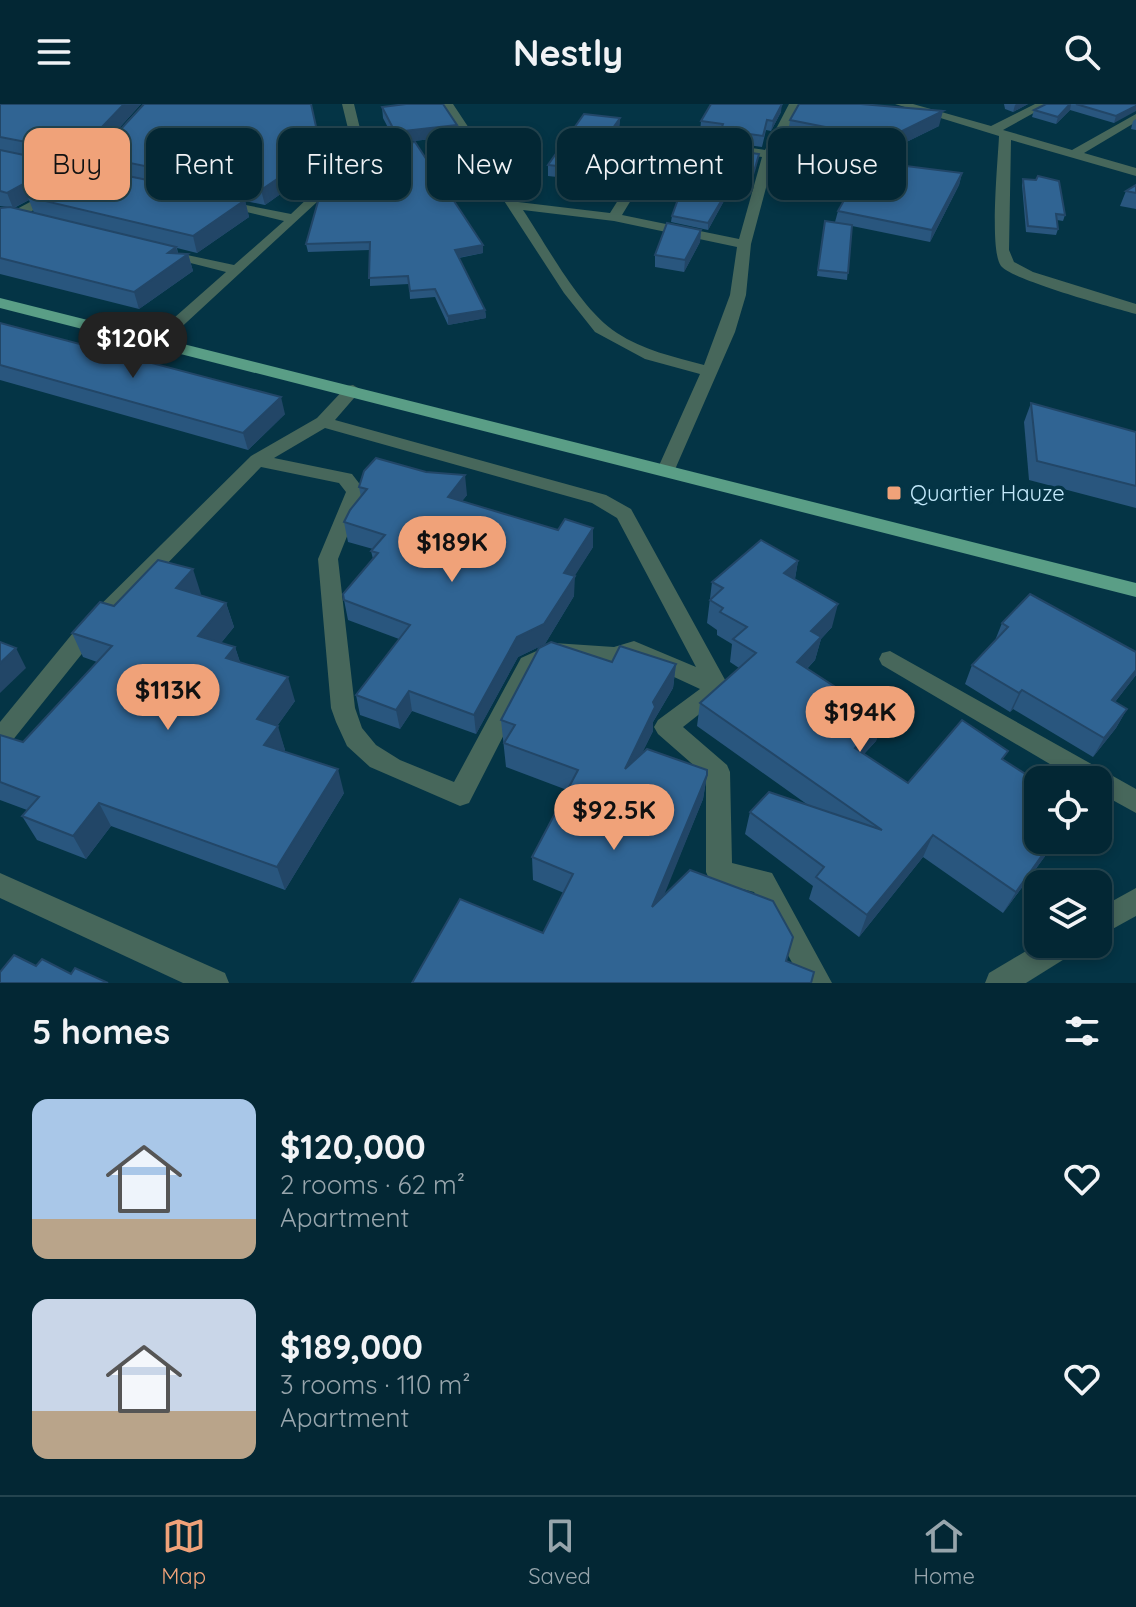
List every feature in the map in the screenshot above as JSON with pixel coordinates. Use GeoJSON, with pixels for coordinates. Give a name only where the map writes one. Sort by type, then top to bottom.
{"type":"FeatureCollection","features":[{"type":"Feature","properties":{"kind":"main road"},"geometry":{"type":"LineString","coordinates":[[0,303],[1136,590]]}},
{"type":"Feature","properties":{"kind":"street"},"geometry":{"type":"LineString","coordinates":[[129,128],[151,104]]}},
{"type":"Feature","properties":{"kind":"street"},"geometry":{"type":"LineString","coordinates":[[155,343],[294,219],[357,155],[358,142],[348,104]]}},
{"type":"Feature","properties":{"kind":"street"},"geometry":{"type":"LineString","coordinates":[[447,104],[571,293],[601,329],[651,356],[711,372]]}},
{"type":"Feature","properties":{"kind":"street"},"geometry":{"type":"LineString","coordinates":[[783,128],[795,104]]}},
{"type":"Feature","properties":{"kind":"street"},"geometry":{"type":"LineString","coordinates":[[901,104],[1136,172]]}},
{"type":"Feature","properties":{"kind":"street"},"geometry":{"type":"LineString","coordinates":[[998,133],[1044,104]]}},
{"type":"Feature","properties":{"kind":"street"},"geometry":{"type":"LineString","coordinates":[[1074,154],[1136,117]]}},
{"type":"Feature","properties":{"kind":"street"},"geometry":{"type":"LineString","coordinates":[[998,133],[1002,250],[1008,265],[1028,275],[1136,309]]}},
{"type":"Feature","properties":{"kind":"street"},"geometry":{"type":"LineString","coordinates":[[614,217],[658,146],[680,142],[768,154]]}},
{"type":"Feature","properties":{"kind":"street"},"geometry":{"type":"LineString","coordinates":[[0,157],[24,163]]}},
{"type":"Feature","properties":{"kind":"street"},"geometry":{"type":"LineString","coordinates":[[666,470],[711,372],[738,295],[744,244],[768,158]]}},
{"type":"Feature","properties":{"kind":"street"},"geometry":{"type":"LineString","coordinates":[[0,224],[43,200]]}},
{"type":"Feature","properties":{"kind":"street"},"geometry":{"type":"LineString","coordinates":[[205,201],[294,219]]}},
{"type":"Feature","properties":{"kind":"street"},"geometry":{"type":"LineString","coordinates":[[511,205],[614,217],[744,244]]}},
{"type":"Feature","properties":{"kind":"street"},"geometry":{"type":"LineString","coordinates":[[148,249],[238,270]]}},
{"type":"Feature","properties":{"kind":"street"},"geometry":{"type":"LineString","coordinates":[[0,739],[85,634],[257,460],[323,422],[353,390]]}},
{"type":"Feature","properties":{"kind":"street"},"geometry":{"type":"LineString","coordinates":[[323,422],[599,499],[616,507],[630,523],[718,687]]}},
{"type":"Feature","properties":{"kind":"street"},"geometry":{"type":"LineString","coordinates":[[257,460],[345,478],[356,491],[330,548],[329,577],[343,708],[360,745],[379,759],[460,795],[529,664],[554,651],[615,656],[634,649],[718,687]]}},
{"type":"Feature","properties":{"kind":"street"},"geometry":{"type":"LineString","coordinates":[[890,659],[1136,802]]}},
{"type":"Feature","properties":{"kind":"street"},"geometry":{"type":"LineString","coordinates":[[718,687],[666,727],[718,772],[719,872],[763,882],[818,983]]}},
{"type":"Feature","properties":{"kind":"street"},"geometry":{"type":"LineString","coordinates":[[0,885],[210,982]]}},
{"type":"Feature","properties":{"kind":"street"},"geometry":{"type":"LineString","coordinates":[[1112,916],[1136,901]]}},
{"type":"Feature","properties":{"kind":"street"},"geometry":{"type":"LineString","coordinates":[[999,983],[1041,958]]}},
{"type":"Feature","properties":{"kind":"building"},"geometry":{"type":"Polygon","coordinates":[[[0,104],[124,104],[101,128],[24,128],[24,142],[0,137],[0,104]]]}},
{"type":"Feature","properties":{"kind":"building"},"geometry":{"type":"Polygon","coordinates":[[[144,104],[311,104],[316,128],[278,128],[278,178],[262,189],[262,128],[146,128],[146,166],[130,163],[130,128],[122,128],[144,104]]]}},
{"type":"Feature","properties":{"kind":"building"},"geometry":{"type":"Polygon","coordinates":[[[443,104],[457,125],[411,130],[393,128],[382,107],[443,104]]]}},
{"type":"Feature","properties":{"kind":"building"},"geometry":{"type":"Polygon","coordinates":[[[711,104],[782,104],[773,121],[767,120],[763,136],[752,134],[752,128],[722,128],[723,124],[701,121],[711,104]]]}},
{"type":"Feature","properties":{"kind":"building"},"geometry":{"type":"Polygon","coordinates":[[[799,104],[861,104],[943,111],[906,129],[830,128],[790,120],[799,104]]]}},
{"type":"Feature","properties":{"kind":"building"},"geometry":{"type":"Polygon","coordinates":[[[1046,104],[1070,104],[1058,117],[1034,110],[1046,104]]]}},
{"type":"Feature","properties":{"kind":"building"},"geometry":{"type":"Polygon","coordinates":[[[1076,104],[1136,104],[1136,106],[1116,116],[1076,104]]]}},
{"type":"Feature","properties":{"kind":"building"},"geometry":{"type":"Polygon","coordinates":[[[584,114],[620,118],[613,128],[574,128],[584,114]]]}},
{"type":"Feature","properties":{"kind":"building"},"geometry":{"type":"Polygon","coordinates":[[[415,142],[427,160],[427,200],[453,200],[483,245],[455,250],[485,310],[448,316],[435,289],[410,291],[408,276],[369,278],[370,242],[306,244],[318,200],[411,200],[411,143],[415,142]]]}},
{"type":"Feature","properties":{"kind":"building"},"geometry":{"type":"Polygon","coordinates":[[[0,150],[24,155],[24,184],[7,193],[0,191],[0,150]]]}},
{"type":"Feature","properties":{"kind":"building"},"geometry":{"type":"Polygon","coordinates":[[[557,152],[557,166],[548,165],[557,152]]]}},
{"type":"Feature","properties":{"kind":"building"},"geometry":{"type":"Polygon","coordinates":[[[752,153],[759,154],[752,175],[752,153]]]}},
{"type":"Feature","properties":{"kind":"building"},"geometry":{"type":"Polygon","coordinates":[[[906,166],[962,173],[932,230],[838,211],[844,200],[906,200],[906,166]]]}},
{"type":"Feature","properties":{"kind":"building"},"geometry":{"type":"Polygon","coordinates":[[[130,176],[146,180],[146,200],[245,200],[193,236],[41,200],[130,200],[130,176]]]}},
{"type":"Feature","properties":{"kind":"building"},"geometry":{"type":"Polygon","coordinates":[[[1038,176],[1059,181],[1065,215],[1056,214],[1058,229],[1028,226],[1023,179],[1036,180],[1038,176]]]}},
{"type":"Feature","properties":{"kind":"building"},"geometry":{"type":"Polygon","coordinates":[[[678,200],[722,200],[708,223],[672,216],[678,200]]]}},
{"type":"Feature","properties":{"kind":"building"},"geometry":{"type":"Polygon","coordinates":[[[10,207],[176,247],[168,253],[188,254],[134,292],[0,258],[0,208],[10,207]]]}},
{"type":"Feature","properties":{"kind":"building"},"geometry":{"type":"Polygon","coordinates":[[[825,221],[852,225],[848,273],[818,270],[825,221]]]}},
{"type":"Feature","properties":{"kind":"building"},"geometry":{"type":"Polygon","coordinates":[[[667,223],[701,230],[685,260],[655,255],[667,223]]]}},
{"type":"Feature","properties":{"kind":"building"},"geometry":{"type":"Polygon","coordinates":[[[0,323],[281,397],[243,433],[0,365],[0,323]]]}},
{"type":"Feature","properties":{"kind":"building"},"geometry":{"type":"Polygon","coordinates":[[[1031,403],[1136,432],[1136,486],[1037,461],[1031,403]]]}},
{"type":"Feature","properties":{"kind":"building"},"geometry":{"type":"Polygon","coordinates":[[[376,458],[426,472],[465,475],[448,497],[558,530],[565,519],[593,528],[564,573],[575,576],[544,624],[517,637],[474,715],[409,691],[396,710],[356,695],[410,625],[344,600],[343,594],[378,553],[371,551],[385,535],[344,522],[367,489],[359,487],[364,471],[376,458]]]}},
{"type":"Feature","properties":{"kind":"building"},"geometry":{"type":"Polygon","coordinates":[[[761,540],[798,561],[784,573],[838,604],[811,631],[821,637],[797,662],[883,718],[855,748],[908,783],[962,720],[1008,751],[1002,759],[1024,773],[1024,854],[1043,854],[1032,870],[1024,870],[1024,881],[1016,892],[933,835],[867,915],[816,877],[824,867],[750,812],[769,792],[882,830],[700,703],[756,653],[733,639],[747,627],[720,612],[723,608],[710,600],[723,588],[712,582],[761,540]]]}},
{"type":"Feature","properties":{"kind":"building"},"geometry":{"type":"Polygon","coordinates":[[[158,560],[193,569],[176,588],[226,603],[198,636],[235,647],[226,658],[288,677],[257,719],[278,726],[264,745],[338,769],[277,867],[99,803],[73,836],[22,816],[39,797],[0,782],[0,735],[23,742],[112,646],[72,633],[100,602],[114,606],[158,560]]]}},
{"type":"Feature","properties":{"kind":"building"},"geometry":{"type":"Polygon","coordinates":[[[1030,594],[1136,652],[1136,670],[1112,700],[1127,709],[1104,738],[972,665],[1008,627],[1002,623],[1030,594]]]}},
{"type":"Feature","properties":{"kind":"building"},"geometry":{"type":"Polygon","coordinates":[[[0,642],[16,648],[0,663],[0,642]]]}},
{"type":"Feature","properties":{"kind":"building"},"geometry":{"type":"Polygon","coordinates":[[[551,642],[612,662],[620,646],[676,664],[653,702],[655,707],[625,769],[647,749],[707,770],[707,775],[652,907],[690,870],[773,901],[793,937],[786,961],[814,972],[811,983],[412,983],[460,899],[543,933],[573,874],[532,857],[578,770],[504,743],[515,725],[501,720],[539,648],[551,642]]]}},
{"type":"Feature","properties":{"kind":"building"},"geometry":{"type":"Polygon","coordinates":[[[14,955],[36,966],[42,959],[71,974],[75,968],[108,983],[0,983],[0,972],[14,955]]]}},
{"type":"Feature","properties":{"kind":"place","name":"Quartier Hauze"},"geometry":{"type":"Point","coordinates":[894,493]}}]}
